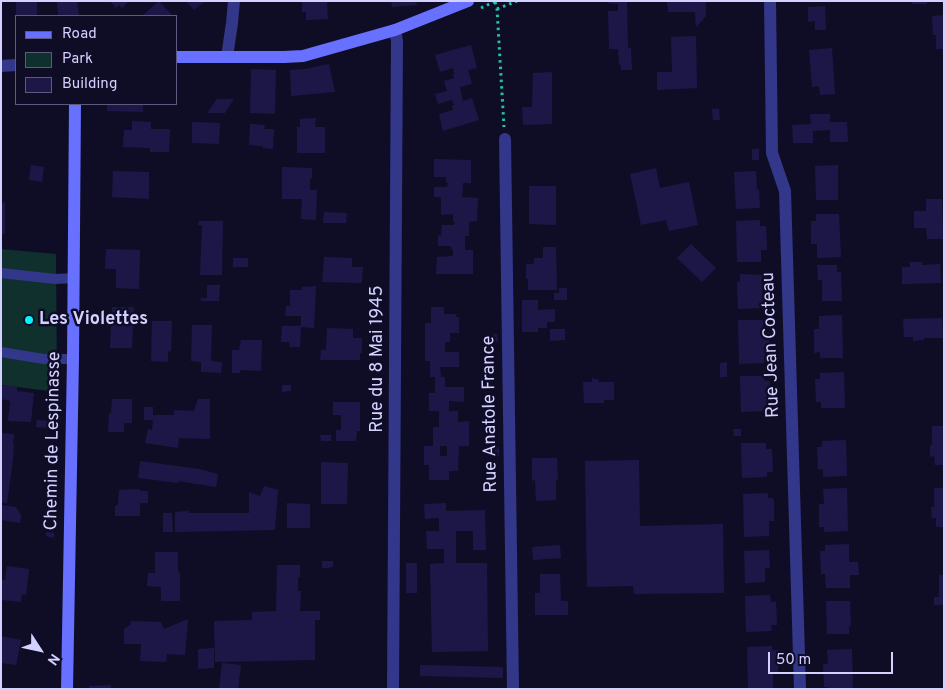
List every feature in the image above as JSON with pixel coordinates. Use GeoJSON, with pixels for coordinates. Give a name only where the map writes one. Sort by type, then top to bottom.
{"type":"FeatureCollection","features":[{"type":"Feature","properties":{"kind":"street"},"geometry":{"type":"LineString","coordinates":[[227,57],[234,1]]}},
{"type":"Feature","properties":{"kind":"street"},"geometry":{"type":"LineString","coordinates":[[178,58],[303,56],[395,30],[468,1]]}},
{"type":"Feature","properties":{"kind":"street","name":"Rue Jean Cocteau"},"geometry":{"type":"LineString","coordinates":[[770,1],[772,153],[785,191],[800,689]]}},
{"type":"Feature","properties":{"kind":"street","name":"Rue du 8 Mai 1945"},"geometry":{"type":"LineString","coordinates":[[393,689],[398,41],[395,30]]}},
{"type":"Feature","properties":{"kind":"street"},"geometry":{"type":"LineString","coordinates":[[1,66],[15,65]]}},
{"type":"Feature","properties":{"kind":"street","name":"Chemin de Lespinasse"},"geometry":{"type":"LineString","coordinates":[[67,689],[75,105]]}},
{"type":"Feature","properties":{"kind":"street","name":"Rue Anatole France"},"geometry":{"type":"LineString","coordinates":[[504,139],[513,689]]}},
{"type":"Feature","properties":{"kind":"lane"},"geometry":{"type":"LineString","coordinates":[[1,273],[55,279],[74,278]]}},
{"type":"Feature","properties":{"kind":"lane"},"geometry":{"type":"LineString","coordinates":[[1,352],[44,359],[73,359]]}},
{"type":"Feature","properties":{"kind":"path"},"geometry":{"type":"LineString","coordinates":[[494,1],[497,9],[504,139]]}},
{"type":"Feature","properties":{"kind":"path"},"geometry":{"type":"LineString","coordinates":[[497,9],[517,1]]}},
{"type":"Feature","properties":{"kind":"green space","name":"Les Violettes"},"geometry":{"type":"Polygon","coordinates":[[[1,249],[56,254],[57,392],[1,385],[1,249]]]}},
{"type":"Feature","properties":{"kind":"building"},"geometry":{"type":"Polygon","coordinates":[[[16,1],[37,1],[37,15],[16,15],[16,1]]]}},
{"type":"Feature","properties":{"kind":"building"},"geometry":{"type":"Polygon","coordinates":[[[57,1],[77,1],[79,15],[58,15],[57,1]]]}},
{"type":"Feature","properties":{"kind":"building"},"geometry":{"type":"Polygon","coordinates":[[[110,1],[129,1],[122,8],[119,5],[116,8],[110,1]]]}},
{"type":"Feature","properties":{"kind":"building"},"geometry":{"type":"Polygon","coordinates":[[[159,1],[172,15],[143,15],[159,1]]]}},
{"type":"Feature","properties":{"kind":"building"},"geometry":{"type":"Polygon","coordinates":[[[186,1],[205,1],[194,10],[186,1]]]}},
{"type":"Feature","properties":{"kind":"building"},"geometry":{"type":"Polygon","coordinates":[[[302,1],[327,1],[328,19],[306,20],[306,12],[302,12],[302,1]]]}},
{"type":"Feature","properties":{"kind":"building"},"geometry":{"type":"Polygon","coordinates":[[[391,1],[416,1],[417,5],[392,7],[391,1]]]}},
{"type":"Feature","properties":{"kind":"building"},"geometry":{"type":"Polygon","coordinates":[[[608,1],[627,1],[628,48],[631,48],[632,70],[621,70],[618,49],[609,49],[608,11],[618,11],[618,4],[608,3],[608,1]]]}},
{"type":"Feature","properties":{"kind":"building"},"geometry":{"type":"Polygon","coordinates":[[[667,1],[706,1],[706,16],[696,27],[695,12],[668,12],[667,1]]]}},
{"type":"Feature","properties":{"kind":"building"},"geometry":{"type":"Polygon","coordinates":[[[912,1],[927,1],[927,4],[912,4],[912,1]]]}},
{"type":"Feature","properties":{"kind":"building"},"geometry":{"type":"Polygon","coordinates":[[[825,6],[826,30],[815,30],[815,21],[808,22],[808,7],[825,6]]]}},
{"type":"Feature","properties":{"kind":"building"},"geometry":{"type":"Polygon","coordinates":[[[944,15],[944,49],[936,49],[936,35],[933,35],[932,16],[944,15]]]}},
{"type":"Feature","properties":{"kind":"building"},"geometry":{"type":"Polygon","coordinates":[[[696,36],[697,88],[657,90],[657,72],[672,72],[671,37],[696,36]]]}},
{"type":"Feature","properties":{"kind":"building"},"geometry":{"type":"Polygon","coordinates":[[[471,45],[477,68],[468,70],[472,84],[460,87],[463,101],[472,98],[479,120],[443,131],[439,114],[453,110],[452,106],[454,105],[452,100],[438,104],[435,94],[447,91],[444,81],[454,78],[454,74],[453,68],[440,72],[435,55],[471,45]]]}},
{"type":"Feature","properties":{"kind":"building"},"geometry":{"type":"Polygon","coordinates":[[[832,48],[835,94],[820,95],[819,86],[812,87],[809,50],[832,48]]]}},
{"type":"Feature","properties":{"kind":"building"},"geometry":{"type":"Polygon","coordinates":[[[329,64],[335,92],[291,96],[290,70],[329,64]]]}},
{"type":"Feature","properties":{"kind":"building"},"geometry":{"type":"Polygon","coordinates":[[[251,69],[276,70],[275,114],[250,113],[251,69]]]}},
{"type":"Feature","properties":{"kind":"building"},"geometry":{"type":"Polygon","coordinates":[[[552,72],[552,124],[523,125],[522,107],[532,107],[533,73],[552,72]]]}},
{"type":"Feature","properties":{"kind":"building"},"geometry":{"type":"Polygon","coordinates":[[[217,99],[234,99],[225,113],[207,113],[217,99]]]}},
{"type":"Feature","properties":{"kind":"building"},"geometry":{"type":"Polygon","coordinates":[[[107,105],[143,105],[143,112],[107,111],[107,105]]]}},
{"type":"Feature","properties":{"kind":"building"},"geometry":{"type":"Polygon","coordinates":[[[712,109],[719,109],[720,120],[713,120],[712,109]]]}},
{"type":"Feature","properties":{"kind":"building"},"geometry":{"type":"Polygon","coordinates":[[[810,114],[830,114],[830,122],[847,122],[848,142],[830,142],[830,130],[813,131],[813,143],[793,143],[792,125],[811,124],[810,114]]]}},
{"type":"Feature","properties":{"kind":"building"},"geometry":{"type":"Polygon","coordinates":[[[316,118],[315,127],[325,127],[325,153],[297,153],[297,127],[300,127],[300,119],[316,118]]]}},
{"type":"Feature","properties":{"kind":"building"},"geometry":{"type":"Polygon","coordinates":[[[132,121],[151,122],[151,129],[170,129],[169,152],[150,152],[150,148],[123,147],[124,130],[132,130],[132,121]]]}},
{"type":"Feature","properties":{"kind":"building"},"geometry":{"type":"Polygon","coordinates":[[[192,122],[220,123],[219,144],[192,143],[192,122]]]}},
{"type":"Feature","properties":{"kind":"building"},"geometry":{"type":"Polygon","coordinates":[[[250,124],[265,125],[264,129],[274,129],[273,149],[249,145],[250,124]]]}},
{"type":"Feature","properties":{"kind":"building"},"geometry":{"type":"Polygon","coordinates":[[[752,149],[759,149],[759,160],[752,160],[752,149]]]}},
{"type":"Feature","properties":{"kind":"building"},"geometry":{"type":"Polygon","coordinates":[[[434,159],[471,160],[471,183],[463,183],[462,197],[478,198],[477,221],[469,222],[469,236],[465,236],[465,250],[473,250],[473,274],[436,274],[437,257],[453,256],[451,246],[438,246],[438,235],[441,236],[442,225],[454,225],[455,222],[453,222],[453,214],[441,215],[441,197],[434,197],[434,187],[447,187],[448,183],[446,182],[446,177],[434,177],[434,159]]]}},
{"type":"Feature","properties":{"kind":"building"},"geometry":{"type":"Polygon","coordinates":[[[31,165],[44,167],[42,182],[29,180],[31,165]]]}},
{"type":"Feature","properties":{"kind":"building"},"geometry":{"type":"Polygon","coordinates":[[[838,165],[838,200],[816,200],[815,166],[838,165]]]}},
{"type":"Feature","properties":{"kind":"building"},"geometry":{"type":"Polygon","coordinates":[[[282,167],[312,168],[310,190],[317,190],[316,220],[301,219],[302,199],[282,199],[282,167]]]}},
{"type":"Feature","properties":{"kind":"building"},"geometry":{"type":"Polygon","coordinates":[[[656,168],[660,188],[689,182],[698,225],[669,231],[666,220],[641,225],[630,174],[656,168]]]}},
{"type":"Feature","properties":{"kind":"building"},"geometry":{"type":"Polygon","coordinates":[[[113,171],[149,172],[149,199],[112,197],[113,171]]]}},
{"type":"Feature","properties":{"kind":"building"},"geometry":{"type":"Polygon","coordinates":[[[756,171],[760,208],[736,209],[734,172],[756,171]]]}},
{"type":"Feature","properties":{"kind":"building"},"geometry":{"type":"Polygon","coordinates":[[[529,186],[556,186],[556,225],[529,224],[529,186]]]}},
{"type":"Feature","properties":{"kind":"building"},"geometry":{"type":"Polygon","coordinates":[[[926,199],[942,199],[943,239],[927,239],[926,228],[914,228],[914,211],[926,211],[926,199]]]}},
{"type":"Feature","properties":{"kind":"building"},"geometry":{"type":"Polygon","coordinates":[[[5,202],[5,234],[1,234],[1,203],[5,202]]]}},
{"type":"Feature","properties":{"kind":"building"},"geometry":{"type":"Polygon","coordinates":[[[324,212],[347,213],[346,223],[323,223],[324,212]]]}},
{"type":"Feature","properties":{"kind":"building"},"geometry":{"type":"Polygon","coordinates":[[[816,214],[839,214],[841,257],[817,258],[817,244],[811,244],[811,221],[816,221],[816,214]]]}},
{"type":"Feature","properties":{"kind":"building"},"geometry":{"type":"Polygon","coordinates":[[[760,220],[760,226],[766,226],[767,245],[767,250],[761,250],[761,262],[737,262],[736,221],[760,220]]]}},
{"type":"Feature","properties":{"kind":"building"},"geometry":{"type":"Polygon","coordinates":[[[199,221],[223,221],[222,275],[200,275],[202,225],[198,225],[199,221]]]}},
{"type":"Feature","properties":{"kind":"building"},"geometry":{"type":"Polygon","coordinates":[[[691,244],[716,268],[702,282],[677,258],[691,244]]]}},
{"type":"Feature","properties":{"kind":"building"},"geometry":{"type":"Polygon","coordinates":[[[543,247],[556,247],[557,290],[528,290],[526,264],[534,264],[534,258],[543,258],[543,247]]]}},
{"type":"Feature","properties":{"kind":"building"},"geometry":{"type":"Polygon","coordinates":[[[106,249],[140,250],[139,289],[116,288],[116,269],[105,269],[106,249]]]}},
{"type":"Feature","properties":{"kind":"building"},"geometry":{"type":"Polygon","coordinates":[[[324,257],[352,258],[352,267],[363,267],[362,283],[322,282],[324,257]]]}},
{"type":"Feature","properties":{"kind":"building"},"geometry":{"type":"Polygon","coordinates":[[[233,258],[248,258],[248,267],[233,267],[233,258]]]}},
{"type":"Feature","properties":{"kind":"building"},"geometry":{"type":"Polygon","coordinates":[[[910,262],[922,262],[922,265],[940,264],[941,283],[902,284],[902,267],[910,267],[910,262]]]}},
{"type":"Feature","properties":{"kind":"building"},"geometry":{"type":"Polygon","coordinates":[[[817,265],[837,265],[837,272],[841,272],[842,301],[822,301],[822,280],[818,280],[817,265]]]}},
{"type":"Feature","properties":{"kind":"building"},"geometry":{"type":"Polygon","coordinates":[[[740,274],[762,275],[763,308],[738,309],[737,282],[740,281],[740,274]]]}},
{"type":"Feature","properties":{"kind":"building"},"geometry":{"type":"Polygon","coordinates":[[[207,285],[220,285],[219,301],[201,301],[201,298],[207,298],[207,285]]]}},
{"type":"Feature","properties":{"kind":"building"},"geometry":{"type":"Polygon","coordinates":[[[316,286],[314,328],[301,327],[300,347],[290,347],[289,342],[281,342],[282,326],[301,326],[301,316],[285,316],[286,306],[290,306],[290,290],[302,290],[302,287],[316,286]]]}},
{"type":"Feature","properties":{"kind":"building"},"geometry":{"type":"Polygon","coordinates":[[[559,288],[567,288],[567,300],[554,300],[554,293],[559,293],[559,288]]]}},
{"type":"Feature","properties":{"kind":"building"},"geometry":{"type":"Polygon","coordinates":[[[522,300],[538,300],[538,310],[555,309],[555,322],[547,322],[547,328],[538,328],[538,332],[522,332],[522,300]]]}},
{"type":"Feature","properties":{"kind":"building"},"geometry":{"type":"Polygon","coordinates":[[[112,307],[134,307],[132,348],[110,348],[112,307]]]}},
{"type":"Feature","properties":{"kind":"building"},"geometry":{"type":"Polygon","coordinates":[[[431,307],[444,307],[444,314],[456,314],[456,317],[459,317],[459,333],[450,333],[450,342],[445,342],[445,352],[459,352],[459,367],[440,367],[441,377],[445,377],[445,387],[464,387],[464,402],[449,401],[449,411],[458,411],[458,422],[469,421],[469,446],[459,446],[458,471],[449,471],[449,480],[429,480],[429,465],[424,465],[424,446],[433,446],[433,427],[439,427],[439,411],[429,411],[429,393],[435,393],[435,377],[430,377],[430,361],[425,361],[425,323],[431,323],[431,307]],[[440,446],[440,456],[447,456],[447,446],[440,446]]]}},
{"type":"Feature","properties":{"kind":"building"},"geometry":{"type":"Polygon","coordinates":[[[842,315],[843,358],[820,358],[820,352],[814,353],[814,329],[819,329],[819,316],[842,315]]]}},
{"type":"Feature","properties":{"kind":"building"},"geometry":{"type":"Polygon","coordinates":[[[942,318],[943,338],[924,338],[924,340],[913,341],[913,337],[904,337],[903,319],[942,318]]]}},
{"type":"Feature","properties":{"kind":"building"},"geometry":{"type":"Polygon","coordinates":[[[738,320],[763,320],[763,333],[769,333],[770,356],[764,356],[764,363],[739,364],[738,320]]]}},
{"type":"Feature","properties":{"kind":"building"},"geometry":{"type":"Polygon","coordinates":[[[152,321],[172,321],[171,352],[168,351],[168,362],[151,361],[152,321]]]}},
{"type":"Feature","properties":{"kind":"building"},"geometry":{"type":"Polygon","coordinates":[[[192,325],[212,325],[211,361],[222,362],[221,373],[201,372],[201,362],[191,361],[192,325]]]}},
{"type":"Feature","properties":{"kind":"building"},"geometry":{"type":"Polygon","coordinates":[[[327,328],[353,329],[353,338],[362,338],[360,360],[320,360],[321,350],[326,350],[327,328]]]}},
{"type":"Feature","properties":{"kind":"building"},"geometry":{"type":"Polygon","coordinates":[[[550,329],[565,329],[565,340],[550,341],[550,329]]]}},
{"type":"Feature","properties":{"kind":"building"},"geometry":{"type":"Polygon","coordinates":[[[492,334],[497,334],[498,342],[492,341],[492,334]]]}},
{"type":"Feature","properties":{"kind":"building"},"geometry":{"type":"Polygon","coordinates":[[[241,340],[262,340],[261,371],[240,370],[240,373],[232,373],[232,350],[239,350],[241,340]]]}},
{"type":"Feature","properties":{"kind":"building"},"geometry":{"type":"Polygon","coordinates":[[[727,362],[727,377],[720,377],[720,363],[727,362]]]}},
{"type":"Feature","properties":{"kind":"building"},"geometry":{"type":"Polygon","coordinates":[[[844,372],[845,408],[821,408],[821,402],[816,402],[815,379],[820,379],[820,373],[844,372]]]}},
{"type":"Feature","properties":{"kind":"building"},"geometry":{"type":"Polygon","coordinates":[[[740,376],[764,376],[765,381],[770,381],[771,405],[765,405],[765,411],[741,412],[740,376]]]}},
{"type":"Feature","properties":{"kind":"building"},"geometry":{"type":"Polygon","coordinates":[[[592,378],[599,380],[599,382],[614,382],[614,400],[604,400],[604,403],[584,403],[583,382],[592,382],[592,378]]]}},
{"type":"Feature","properties":{"kind":"building"},"geometry":{"type":"Polygon","coordinates":[[[1,385],[17,387],[17,391],[34,393],[31,422],[8,421],[10,401],[1,399],[1,385]]]}},
{"type":"Feature","properties":{"kind":"building"},"geometry":{"type":"Polygon","coordinates":[[[282,385],[291,385],[291,391],[282,392],[282,385]]]}},
{"type":"Feature","properties":{"kind":"building"},"geometry":{"type":"Polygon","coordinates":[[[112,399],[132,399],[132,423],[124,423],[124,432],[108,432],[112,399]]]}},
{"type":"Feature","properties":{"kind":"building"},"geometry":{"type":"Polygon","coordinates":[[[198,399],[210,399],[210,439],[179,438],[178,448],[145,443],[148,429],[152,430],[153,420],[144,420],[144,407],[153,407],[153,415],[174,415],[174,410],[194,411],[198,399]]]}},
{"type":"Feature","properties":{"kind":"building"},"geometry":{"type":"Polygon","coordinates":[[[333,402],[360,402],[360,431],[357,431],[356,441],[336,441],[336,430],[341,430],[341,415],[333,415],[333,402]]]}},
{"type":"Feature","properties":{"kind":"building"},"geometry":{"type":"Polygon","coordinates":[[[37,420],[49,421],[48,428],[36,427],[37,420]]]}},
{"type":"Feature","properties":{"kind":"building"},"geometry":{"type":"Polygon","coordinates":[[[932,426],[944,426],[944,465],[935,465],[934,456],[930,457],[932,426]]]}},
{"type":"Feature","properties":{"kind":"building"},"geometry":{"type":"Polygon","coordinates":[[[733,429],[741,429],[741,436],[734,436],[733,429]]]}},
{"type":"Feature","properties":{"kind":"building"},"geometry":{"type":"Polygon","coordinates":[[[1,433],[14,434],[13,459],[7,503],[1,502],[1,433]]]}},
{"type":"Feature","properties":{"kind":"building"},"geometry":{"type":"Polygon","coordinates":[[[320,435],[331,435],[331,441],[321,441],[320,435]]]}},
{"type":"Feature","properties":{"kind":"building"},"geometry":{"type":"Polygon","coordinates":[[[846,440],[847,476],[823,477],[823,469],[818,470],[817,447],[822,447],[822,441],[846,440]]]}},
{"type":"Feature","properties":{"kind":"building"},"geometry":{"type":"Polygon","coordinates":[[[741,443],[766,443],[766,449],[772,449],[773,472],[767,472],[767,477],[742,478],[741,443]]]}},
{"type":"Feature","properties":{"kind":"building"},"geometry":{"type":"Polygon","coordinates":[[[487,447],[499,447],[499,456],[488,456],[487,447]]]}},
{"type":"Feature","properties":{"kind":"building"},"geometry":{"type":"Polygon","coordinates":[[[532,458],[557,458],[558,480],[556,481],[556,500],[536,501],[535,480],[532,481],[532,458]]]}},
{"type":"Feature","properties":{"kind":"building"},"geometry":{"type":"Polygon","coordinates":[[[639,460],[640,526],[723,524],[724,593],[634,594],[633,586],[587,587],[585,461],[639,460]]]}},
{"type":"Feature","properties":{"kind":"building"},"geometry":{"type":"Polygon","coordinates":[[[140,461],[199,469],[218,474],[216,487],[178,481],[178,483],[138,478],[140,461]]]}},
{"type":"Feature","properties":{"kind":"building"},"geometry":{"type":"Polygon","coordinates":[[[321,462],[348,463],[347,504],[321,504],[321,462]]]}},
{"type":"Feature","properties":{"kind":"building"},"geometry":{"type":"Polygon","coordinates":[[[264,486],[278,490],[275,530],[175,532],[175,512],[249,513],[249,492],[260,496],[264,486]]]}},
{"type":"Feature","properties":{"kind":"building"},"geometry":{"type":"Polygon","coordinates":[[[847,488],[848,531],[824,532],[824,527],[819,527],[819,504],[824,504],[823,489],[847,488]]]}},
{"type":"Feature","properties":{"kind":"building"},"geometry":{"type":"Polygon","coordinates":[[[934,488],[944,488],[944,527],[936,527],[936,518],[932,518],[931,507],[934,507],[934,488]]]}},
{"type":"Feature","properties":{"kind":"building"},"geometry":{"type":"Polygon","coordinates":[[[140,489],[140,491],[148,491],[148,503],[140,503],[140,516],[115,516],[115,506],[118,505],[119,490],[140,489]]]}},
{"type":"Feature","properties":{"kind":"building"},"geometry":{"type":"Polygon","coordinates":[[[768,493],[768,498],[773,498],[774,502],[774,521],[769,521],[769,536],[744,537],[743,494],[768,493]]]}},
{"type":"Feature","properties":{"kind":"building"},"geometry":{"type":"Polygon","coordinates":[[[287,503],[310,504],[310,528],[287,528],[287,503]]]}},
{"type":"Feature","properties":{"kind":"building"},"geometry":{"type":"Polygon","coordinates":[[[446,503],[446,511],[485,510],[486,550],[473,550],[473,531],[456,531],[456,563],[487,563],[488,651],[432,652],[430,564],[444,563],[444,549],[427,549],[426,531],[439,531],[439,518],[425,519],[424,504],[446,503]]]}},
{"type":"Feature","properties":{"kind":"building"},"geometry":{"type":"Polygon","coordinates":[[[1,505],[16,507],[21,515],[20,523],[1,520],[1,505]]]}},
{"type":"Feature","properties":{"kind":"building"},"geometry":{"type":"Polygon","coordinates":[[[163,513],[172,513],[173,532],[163,532],[163,513]]]}},
{"type":"Feature","properties":{"kind":"building"},"geometry":{"type":"Polygon","coordinates":[[[46,532],[54,533],[54,538],[46,536],[46,532]]]}},
{"type":"Feature","properties":{"kind":"building"},"geometry":{"type":"Polygon","coordinates":[[[849,544],[849,562],[858,562],[859,575],[850,575],[850,588],[826,588],[825,574],[821,574],[820,551],[825,551],[825,545],[849,544]]]}},
{"type":"Feature","properties":{"kind":"building"},"geometry":{"type":"Polygon","coordinates":[[[560,545],[561,558],[533,560],[532,547],[560,545]]]}},
{"type":"Feature","properties":{"kind":"building"},"geometry":{"type":"Polygon","coordinates":[[[769,550],[770,568],[765,568],[765,582],[745,583],[744,551],[769,550]]]}},
{"type":"Feature","properties":{"kind":"building"},"geometry":{"type":"Polygon","coordinates":[[[155,552],[178,552],[180,601],[161,601],[161,587],[147,586],[148,573],[155,573],[155,552]]]}},
{"type":"Feature","properties":{"kind":"building"},"geometry":{"type":"Polygon","coordinates":[[[322,561],[333,561],[333,567],[322,568],[322,561]]]}},
{"type":"Feature","properties":{"kind":"building"},"geometry":{"type":"Polygon","coordinates":[[[406,563],[417,563],[417,593],[406,593],[406,563]]]}},
{"type":"Feature","properties":{"kind":"building"},"geometry":{"type":"Polygon","coordinates":[[[277,565],[300,565],[298,591],[301,591],[300,611],[320,611],[320,620],[315,620],[315,660],[215,662],[214,621],[252,620],[252,612],[276,611],[277,565]]]}},
{"type":"Feature","properties":{"kind":"building"},"geometry":{"type":"Polygon","coordinates":[[[7,566],[29,569],[26,595],[22,594],[21,602],[2,600],[1,579],[5,580],[7,566]]]}},
{"type":"Feature","properties":{"kind":"building"},"geometry":{"type":"Polygon","coordinates":[[[540,574],[560,574],[561,601],[568,601],[568,615],[535,615],[535,593],[540,593],[540,574]]]}},
{"type":"Feature","properties":{"kind":"building"},"geometry":{"type":"Polygon","coordinates":[[[939,575],[944,575],[944,605],[934,605],[934,597],[939,597],[939,575]]]}},
{"type":"Feature","properties":{"kind":"building"},"geometry":{"type":"Polygon","coordinates":[[[770,595],[771,602],[776,602],[777,625],[771,625],[772,631],[746,632],[745,596],[770,595]]]}},
{"type":"Feature","properties":{"kind":"building"},"geometry":{"type":"Polygon","coordinates":[[[826,601],[850,601],[851,626],[849,626],[849,634],[827,634],[826,601]]]}},
{"type":"Feature","properties":{"kind":"building"},"geometry":{"type":"Polygon","coordinates":[[[188,619],[185,655],[167,654],[166,662],[140,661],[141,644],[124,644],[124,629],[130,625],[131,621],[161,622],[164,629],[188,619]]]}},
{"type":"Feature","properties":{"kind":"building"},"geometry":{"type":"Polygon","coordinates":[[[1,636],[21,640],[16,665],[1,663],[1,636]]]}},
{"type":"Feature","properties":{"kind":"building"},"geometry":{"type":"Polygon","coordinates":[[[772,646],[772,650],[778,650],[778,673],[773,673],[773,689],[748,689],[747,647],[772,646]]]}},
{"type":"Feature","properties":{"kind":"building"},"geometry":{"type":"Polygon","coordinates":[[[214,648],[214,668],[198,669],[198,649],[214,648]]]}},
{"type":"Feature","properties":{"kind":"building"},"geometry":{"type":"Polygon","coordinates":[[[852,649],[853,689],[828,689],[828,687],[824,687],[823,664],[828,664],[827,650],[852,649]]]}},
{"type":"Feature","properties":{"kind":"building"},"geometry":{"type":"Polygon","coordinates":[[[222,663],[241,665],[238,689],[219,689],[222,663]]]}},
{"type":"Feature","properties":{"kind":"building"},"geometry":{"type":"Polygon","coordinates":[[[420,665],[503,667],[503,678],[420,676],[420,665]]]}},
{"type":"Feature","properties":{"kind":"building"},"geometry":{"type":"Polygon","coordinates":[[[111,685],[111,689],[89,689],[89,686],[111,685]]]}},
{"type":"Feature","properties":{"kind":"place","name":"Les Violettes"},"geometry":{"type":"Point","coordinates":[29,320]}}]}
